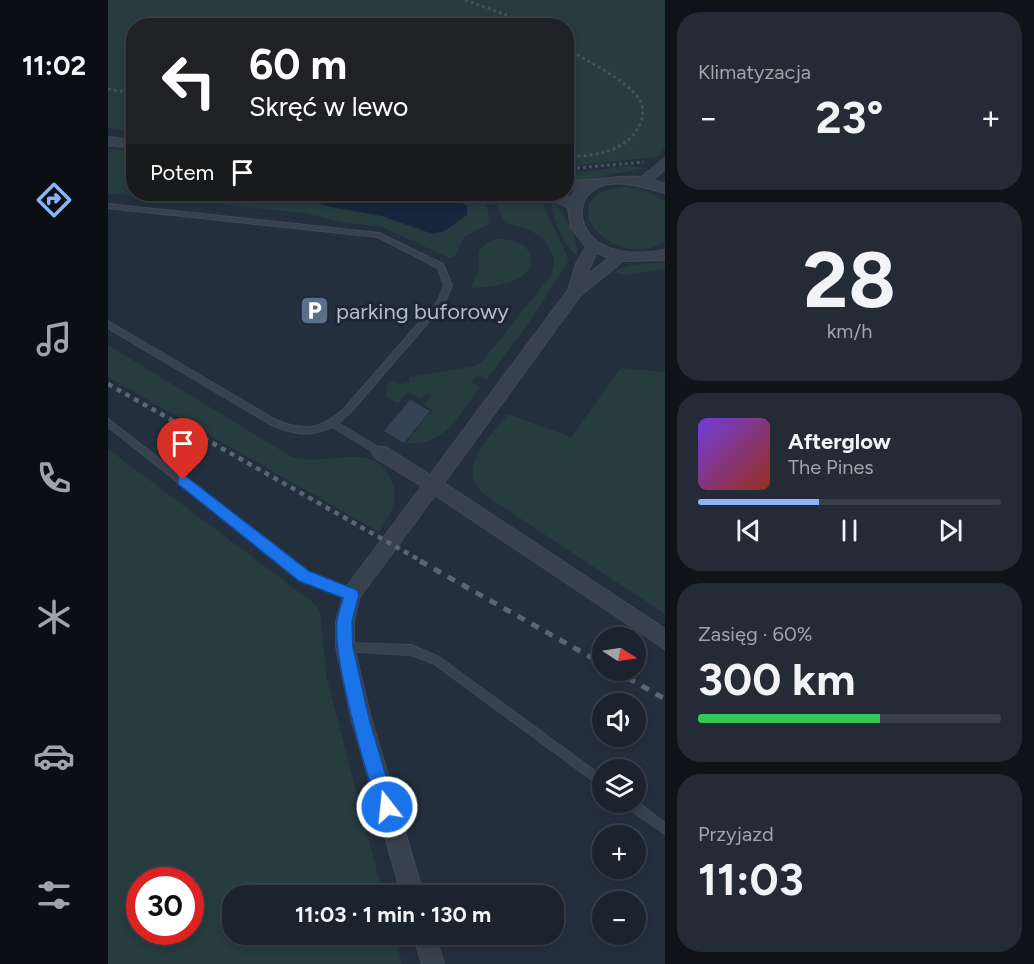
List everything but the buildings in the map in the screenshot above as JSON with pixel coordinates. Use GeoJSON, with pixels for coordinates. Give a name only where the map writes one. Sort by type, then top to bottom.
{"type":"FeatureCollection","features":[{"type":"Feature","properties":{"kind":"street"},"geometry":{"type":"LineString","coordinates":[[108,141],[126,143]]}},
{"type":"Feature","properties":{"kind":"street"},"geometry":{"type":"LineString","coordinates":[[645,181],[659,163]]}},
{"type":"Feature","properties":{"kind":"street"},"geometry":{"type":"LineString","coordinates":[[574,185],[586,187],[617,178],[645,181],[665,189]]}},
{"type":"Feature","properties":{"kind":"street"},"geometry":{"type":"LineString","coordinates":[[586,187],[575,205],[577,225],[594,245],[620,256],[644,258],[665,255]]}},
{"type":"Feature","properties":{"kind":"street"},"geometry":{"type":"LineString","coordinates":[[565,201],[575,205]]}},
{"type":"Feature","properties":{"kind":"street"},"geometry":{"type":"LineString","coordinates":[[575,292],[583,264],[594,245]]}},
{"type":"Feature","properties":{"kind":"street"},"geometry":{"type":"LineString","coordinates":[[410,885],[361,718],[345,647],[345,621],[351,595],[575,292],[620,256]]}},
{"type":"Feature","properties":{"kind":"street"},"geometry":{"type":"LineString","coordinates":[[380,452],[432,483],[665,640]]}},
{"type":"Feature","properties":{"kind":"street"},"geometry":{"type":"LineString","coordinates":[[427,945],[433,964]]}},
{"type":"Feature","properties":{"kind":"lane"},"geometry":{"type":"LineString","coordinates":[[108,206],[371,233],[395,242],[441,266],[448,280],[445,297],[333,424],[310,432],[281,427],[108,324]]}},
{"type":"Feature","properties":{"kind":"lane"},"geometry":{"type":"LineString","coordinates":[[108,422],[304,576],[351,595]]}},
{"type":"Feature","properties":{"kind":"lane"},"geometry":{"type":"LineString","coordinates":[[333,424],[380,452]]}},
{"type":"Feature","properties":{"kind":"lane"},"geometry":{"type":"LineString","coordinates":[[345,647],[411,650],[436,660],[592,775]]}},
{"type":"Feature","properties":{"kind":"lane"},"geometry":{"type":"LineString","coordinates":[[644,813],[665,829]]}},
{"type":"Feature","properties":{"kind":"path"},"geometry":{"type":"LineString","coordinates":[[465,0],[515,18]]}},
{"type":"Feature","properties":{"kind":"path"},"geometry":{"type":"LineString","coordinates":[[574,53],[639,98],[643,108],[641,123],[631,137],[616,149],[574,156]]}},
{"type":"Feature","properties":{"kind":"path"},"geometry":{"type":"LineString","coordinates":[[108,89],[126,92]]}},
{"type":"Feature","properties":{"kind":"path"},"geometry":{"type":"LineString","coordinates":[[574,168],[632,161],[659,163]]}},
{"type":"Feature","properties":{"kind":"green space"},"geometry":{"type":"Polygon","coordinates":[[[108,0],[665,0],[665,148],[657,157],[574,165],[574,18],[126,18],[126,130],[108,128],[108,0]]]}},
{"type":"Feature","properties":{"kind":"green space"},"geometry":{"type":"Polygon","coordinates":[[[108,149],[126,150],[126,195],[108,193],[108,149]]]}},
{"type":"Feature","properties":{"kind":"green space"},"geometry":{"type":"Polygon","coordinates":[[[629,166],[647,168],[582,180],[574,179],[574,173],[629,166]]]}},
{"type":"Feature","properties":{"kind":"green space"},"geometry":{"type":"Polygon","coordinates":[[[623,187],[645,190],[665,201],[665,242],[645,249],[625,248],[608,241],[595,229],[589,216],[590,203],[601,193],[623,187]]]}},
{"type":"Feature","properties":{"kind":"green space"},"geometry":{"type":"Polygon","coordinates":[[[186,201],[327,201],[328,207],[382,216],[433,234],[446,230],[466,215],[468,210],[458,201],[543,201],[568,258],[567,264],[528,324],[487,379],[478,375],[472,382],[480,387],[450,427],[431,440],[406,443],[432,410],[424,405],[432,395],[427,393],[421,399],[408,392],[398,403],[384,396],[388,391],[386,385],[395,380],[397,385],[410,382],[409,377],[475,366],[482,362],[550,276],[554,267],[554,257],[545,241],[529,229],[505,223],[496,204],[486,205],[491,223],[464,237],[455,256],[449,258],[380,226],[346,223],[304,213],[186,201]]]}},
{"type":"Feature","properties":{"kind":"green space"},"geometry":{"type":"Polygon","coordinates":[[[553,201],[565,218],[576,242],[577,256],[567,245],[559,230],[552,207],[553,201]]]}},
{"type":"Feature","properties":{"kind":"green space"},"geometry":{"type":"Polygon","coordinates":[[[496,239],[521,244],[529,253],[531,266],[520,277],[504,284],[471,288],[478,271],[479,251],[487,243],[496,239]]]}},
{"type":"Feature","properties":{"kind":"green space"},"geometry":{"type":"Polygon","coordinates":[[[665,262],[665,269],[624,275],[612,272],[630,265],[665,262]]]}},
{"type":"Feature","properties":{"kind":"green space"},"geometry":{"type":"Polygon","coordinates":[[[108,345],[290,456],[303,459],[363,458],[375,462],[386,470],[393,485],[394,498],[390,515],[379,532],[108,377],[108,345]]]}},
{"type":"Feature","properties":{"kind":"green space"},"geometry":{"type":"Polygon","coordinates":[[[621,368],[665,372],[665,614],[485,495],[476,485],[473,475],[473,464],[484,443],[508,414],[571,437],[621,368]]]}},
{"type":"Feature","properties":{"kind":"green space"},"geometry":{"type":"Polygon","coordinates":[[[108,449],[315,604],[320,613],[327,679],[380,885],[222,885],[222,945],[397,945],[402,964],[108,964],[108,449]]]}},
{"type":"Feature","properties":{"kind":"water"},"geometry":{"type":"Polygon","coordinates":[[[320,201],[457,201],[467,206],[467,215],[446,230],[433,234],[382,216],[319,204],[320,201]]]}},
{"type":"Feature","properties":{"kind":"railway"},"geometry":{"type":"LineString","coordinates":[[108,384],[423,562]]}},
{"type":"Feature","properties":{"kind":"railway"},"geometry":{"type":"LineString","coordinates":[[420,561],[592,658]]}},
{"type":"Feature","properties":{"kind":"railway"},"geometry":{"type":"LineString","coordinates":[[633,681],[665,699]]}},
{"type":"Feature","properties":{"kind":"place","name":"parking buforowy"},"geometry":{"type":"Point","coordinates":[315,311]}},
{"type":"Feature","properties":{"kind":"route"},"geometry":{"type":"LineString","coordinates":[[183,480],[304,576],[351,595],[345,621],[345,647],[361,718],[387,807]]}}]}
